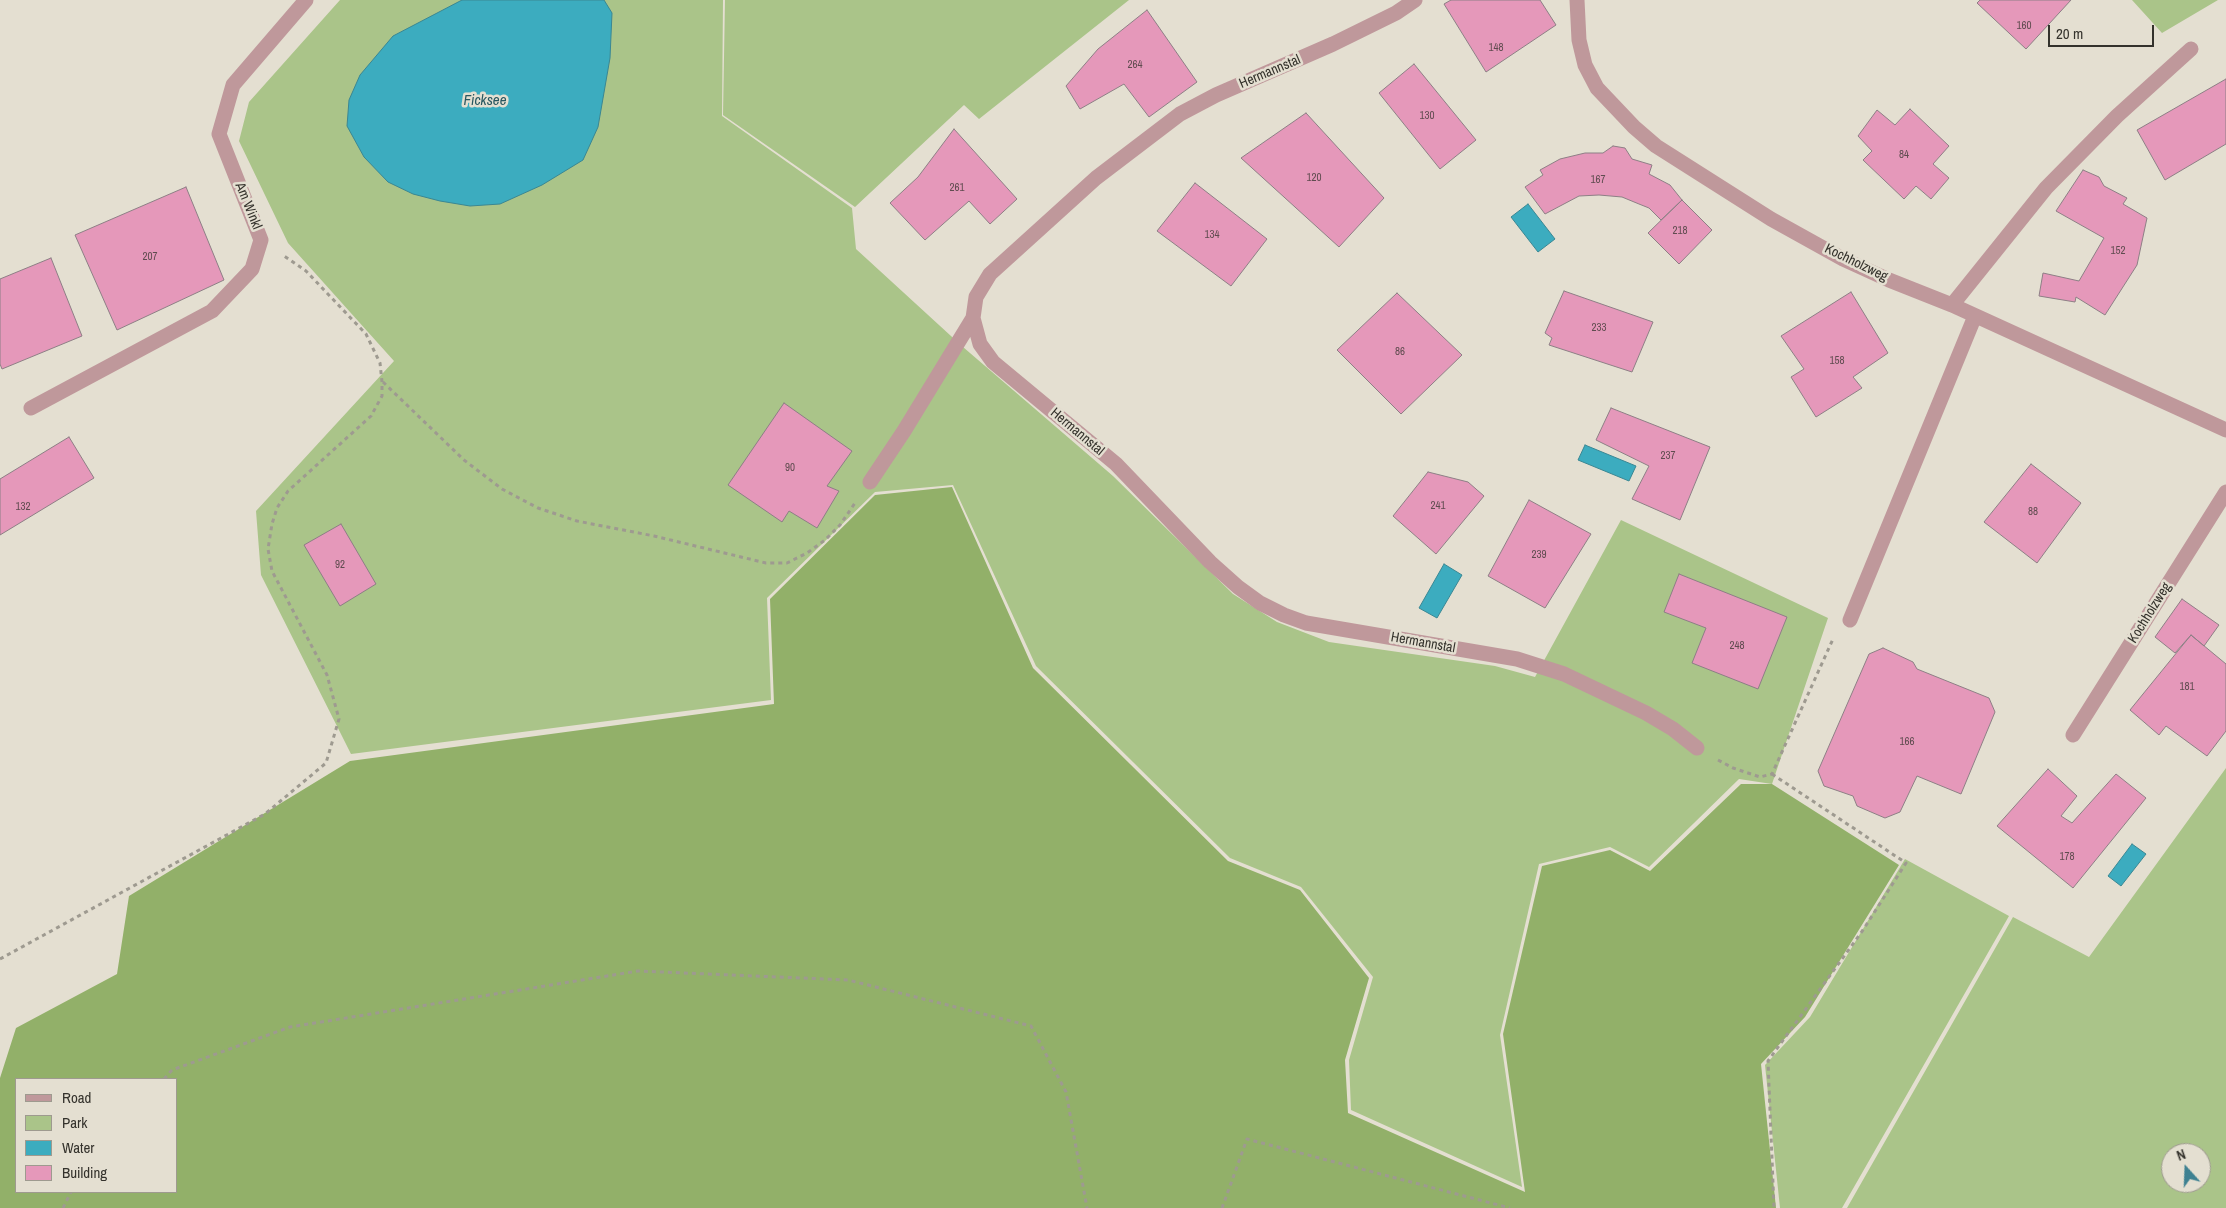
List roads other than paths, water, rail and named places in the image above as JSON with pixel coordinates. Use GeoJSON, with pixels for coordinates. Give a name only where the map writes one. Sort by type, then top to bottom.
{"type":"FeatureCollection","features":[{"type":"Feature","properties":{"kind":"street","name":"Am Winkl"},"geometry":{"type":"LineString","coordinates":[[31,408],[212,311],[252,269],[261,240],[219,134],[233,85],[306,0]]}},
{"type":"Feature","properties":{"kind":"street","name":"Hermannstal"},"geometry":{"type":"LineString","coordinates":[[1415,0],[1396,12],[1333,44],[1216,95],[1180,114],[1096,178],[990,274],[976,297],[973,318],[980,344],[993,362],[1116,464],[1210,562],[1238,587],[1260,603],[1306,623],[1517,659],[1556,672],[1606,693],[1673,729],[1697,748]]}},
{"type":"Feature","properties":{"kind":"street","name":"Kochholzweg"},"geometry":{"type":"LineString","coordinates":[[1577,0],[1579,40],[1585,65],[1597,88],[1634,127],[1656,146],[1771,219],[1843,259],[1952,305],[2226,430]]}},
{"type":"Feature","properties":{"kind":"street"},"geometry":{"type":"LineString","coordinates":[[1952,305],[2046,188],[2117,116],[2191,49]]}},
{"type":"Feature","properties":{"kind":"street"},"geometry":{"type":"LineString","coordinates":[[1850,620],[1975,316]]}},
{"type":"Feature","properties":{"kind":"street"},"geometry":{"type":"LineString","coordinates":[[870,482],[904,431],[973,318]]}},
{"type":"Feature","properties":{"kind":"street","name":"Kochholzweg"},"geometry":{"type":"LineString","coordinates":[[2073,735],[2226,492]]}},
{"type":"Feature","properties":{"kind":"water","name":"Ficksee"},"geometry":{"type":"Polygon","coordinates":[[[462,0],[604,0],[612,13],[610,58],[598,127],[583,160],[542,185],[500,204],[470,206],[440,201],[413,194],[388,182],[364,157],[347,126],[349,100],[360,75],[393,36],[462,0]]]}},
{"type":"Feature","properties":{"kind":"water"},"geometry":{"type":"Polygon","coordinates":[[[1528,204],[1555,239],[1538,252],[1511,217],[1528,204]]]}},
{"type":"Feature","properties":{"kind":"water"},"geometry":{"type":"Polygon","coordinates":[[[1585,445],[1636,466],[1629,481],[1578,460],[1585,445]]]}},
{"type":"Feature","properties":{"kind":"water"},"geometry":{"type":"Polygon","coordinates":[[[1444,564],[1462,575],[1437,618],[1419,608],[1444,564]]]}},
{"type":"Feature","properties":{"kind":"water"},"geometry":{"type":"Polygon","coordinates":[[[2132,844],[2146,854],[2121,886],[2108,876],[2132,844]]]}}]}
